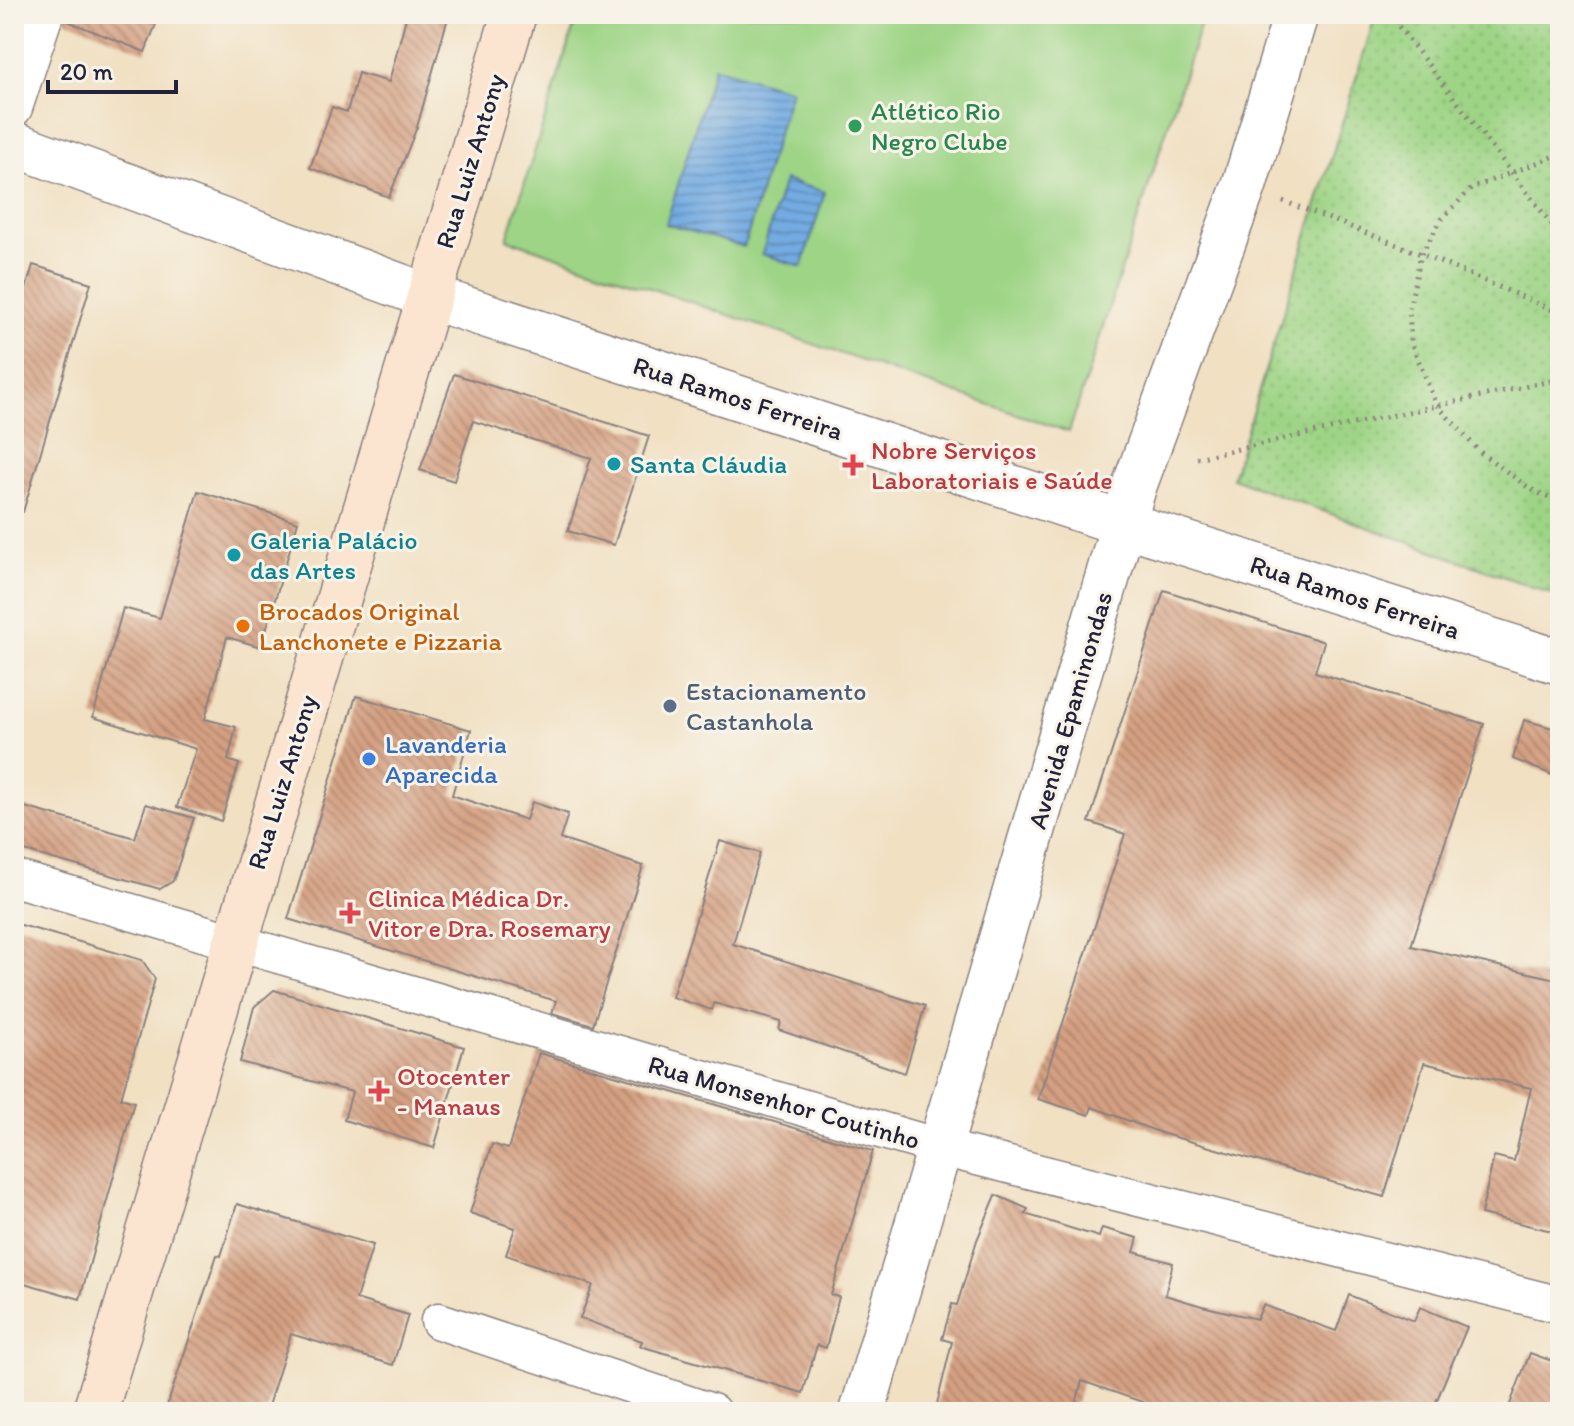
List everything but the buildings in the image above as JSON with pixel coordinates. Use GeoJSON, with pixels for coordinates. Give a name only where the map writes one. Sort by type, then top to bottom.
{"type":"FeatureCollection","features":[{"type":"Feature","properties":{"kind":"main road","name":"Rua Luiz Antony"},"geometry":{"type":"LineString","coordinates":[[95,1412],[233,940],[514,14]]}},
{"type":"Feature","properties":{"kind":"street"},"geometry":{"type":"LineString","coordinates":[[14,108],[45,14]]}},
{"type":"Feature","properties":{"kind":"street","name":"Avenida Epaminondas"},"geometry":{"type":"LineString","coordinates":[[862,1412],[1139,473],[1244,186],[1296,14]]}},
{"type":"Feature","properties":{"kind":"street","name":"Rua Ramos Ferreira"},"geometry":{"type":"LineString","coordinates":[[14,144],[430,297],[1124,524],[1560,662]]}},
{"type":"Feature","properties":{"kind":"street","name":"Rua Monsenhor Coutinho"},"geometry":{"type":"LineString","coordinates":[[14,878],[942,1148],[1560,1305]]}},
{"type":"Feature","properties":{"kind":"street"},"geometry":{"type":"LineString","coordinates":[[439,1321],[712,1412]]}},
{"type":"Feature","properties":{"kind":"path"},"geometry":{"type":"LineString","coordinates":[[1389,14],[1560,235]]}},
{"type":"Feature","properties":{"kind":"path"},"geometry":{"type":"LineString","coordinates":[[1560,154],[1550,155],[1472,188],[1442,219],[1421,254],[1409,309],[1411,342],[1436,404],[1480,452],[1529,488],[1560,504]]}},
{"type":"Feature","properties":{"kind":"path"},"geometry":{"type":"LineString","coordinates":[[1244,186],[1421,254],[1560,313]]}},
{"type":"Feature","properties":{"kind":"path"},"geometry":{"type":"LineString","coordinates":[[1197,458],[1560,379]]}},
{"type":"Feature","properties":{"kind":"green space","name":"Atlético Rio Negro Clube"},"geometry":{"type":"Polygon","coordinates":[[[578,14],[1204,14],[1069,432],[507,239],[578,14]]]}},
{"type":"Feature","properties":{"kind":"green space"},"geometry":{"type":"Polygon","coordinates":[[[1376,14],[1560,14],[1560,597],[1232,478],[1376,14]]]}},
{"type":"Feature","properties":{"kind":"water"},"geometry":{"type":"Polygon","coordinates":[[[714,67],[791,90],[744,247],[666,224],[714,67]]]}},
{"type":"Feature","properties":{"kind":"water"},"geometry":{"type":"Polygon","coordinates":[[[784,180],[825,192],[802,267],[762,254],[784,180]]]}},
{"type":"Feature","properties":{"kind":"place","name":"Atlético Rio Negro Clube"},"geometry":{"type":"Point","coordinates":[855,126]}},
{"type":"Feature","properties":{"kind":"place","name":"Santa Cláudia"},"geometry":{"type":"Point","coordinates":[614,464]}},
{"type":"Feature","properties":{"kind":"place","name":"Nobre Serviços Laboratoriais e Saúde"},"geometry":{"type":"Point","coordinates":[853,465]}},
{"type":"Feature","properties":{"kind":"place","name":"Galeria Palácio das Artes"},"geometry":{"type":"Point","coordinates":[234,555]}},
{"type":"Feature","properties":{"kind":"place","name":"Brocados Original Lanchonete e Pizzaria"},"geometry":{"type":"Point","coordinates":[243,626]}},
{"type":"Feature","properties":{"kind":"place","name":"Estacionamento Castanhola"},"geometry":{"type":"Point","coordinates":[670,706]}},
{"type":"Feature","properties":{"kind":"place","name":"Lavanderia Aparecida"},"geometry":{"type":"Point","coordinates":[369,759]}},
{"type":"Feature","properties":{"kind":"place","name":"Clinica Médica Dr. Vitor e Dra. Rosemary"},"geometry":{"type":"Point","coordinates":[350,913]}},
{"type":"Feature","properties":{"kind":"place","name":"Otocenter - Manaus"},"geometry":{"type":"Point","coordinates":[379,1091]}}]}
